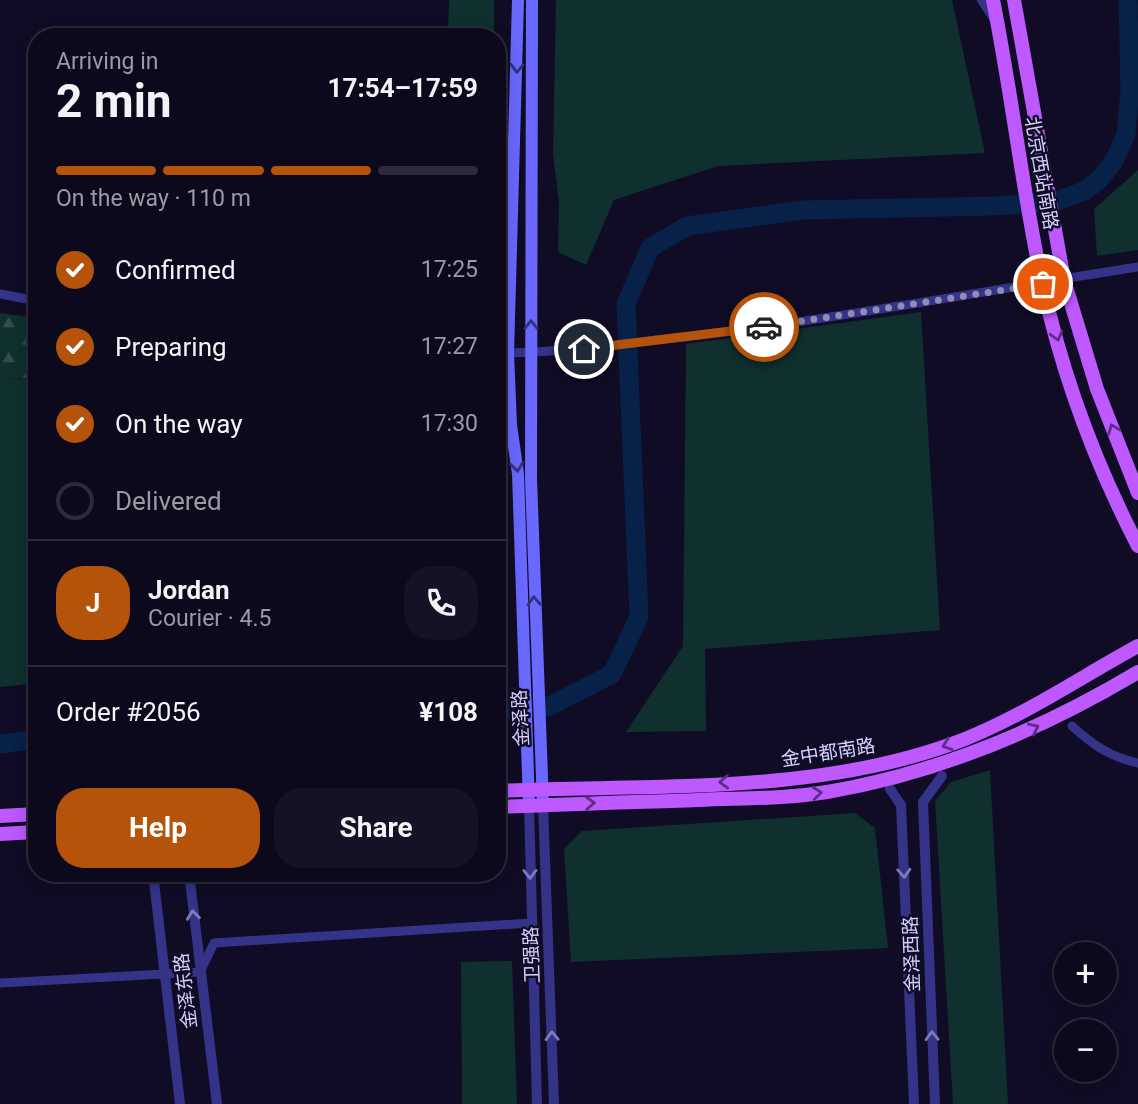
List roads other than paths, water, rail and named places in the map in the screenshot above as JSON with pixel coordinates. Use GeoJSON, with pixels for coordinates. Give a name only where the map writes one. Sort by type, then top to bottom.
{"type":"FeatureCollection","features":[{"type":"Feature","properties":{"kind":"main road","name":"金泽路"},"geometry":{"type":"LineString","coordinates":[[506,282],[518,0]]}},
{"type":"Feature","properties":{"kind":"main road","name":"金泽路"},"geometry":{"type":"LineString","coordinates":[[532,0],[530,670],[526,737],[536,805]]}},
{"type":"Feature","properties":{"kind":"main road","name":"北京西站南路"},"geometry":{"type":"LineString","coordinates":[[993,0],[1043,284],[1074,396],[1112,496],[1138,546]]}},
{"type":"Feature","properties":{"kind":"main road","name":"北京西站南路"},"geometry":{"type":"LineString","coordinates":[[1014,0],[1041,164],[1064,280],[1097,389],[1138,493]]}},
{"type":"Feature","properties":{"kind":"main road","name":"金泽路"},"geometry":{"type":"LineString","coordinates":[[506,380],[518,474],[530,670],[540,737],[535,789]]}},
{"type":"Feature","properties":{"kind":"main road","name":"金中都南路"},"geometry":{"type":"LineString","coordinates":[[506,791],[786,779],[895,760],[954,743],[991,727],[1138,646]]}},
{"type":"Feature","properties":{"kind":"main road","name":"金中都南路"},"geometry":{"type":"LineString","coordinates":[[506,807],[766,798],[824,792],[889,780],[969,755],[1015,737],[1099,696],[1138,672]]}},
{"type":"Feature","properties":{"kind":"main road"},"geometry":{"type":"LineString","coordinates":[[0,816],[28,814]]}},
{"type":"Feature","properties":{"kind":"main road"},"geometry":{"type":"LineString","coordinates":[[0,834],[28,832]]}},
{"type":"Feature","properties":{"kind":"street"},"geometry":{"type":"LineString","coordinates":[[982,0],[998,23]]}},
{"type":"Feature","properties":{"kind":"street"},"geometry":{"type":"LineString","coordinates":[[1018,21],[1021,0]]}},
{"type":"Feature","properties":{"kind":"street"},"geometry":{"type":"LineString","coordinates":[[506,353],[610,346],[782,325],[1138,267]]}},
{"type":"Feature","properties":{"kind":"street"},"geometry":{"type":"LineString","coordinates":[[0,294],[28,299]]}},
{"type":"Feature","properties":{"kind":"street"},"geometry":{"type":"LineString","coordinates":[[1072,726],[1095,747],[1118,759],[1138,763]]}},
{"type":"Feature","properties":{"kind":"street","name":"金泽西路"},"geometry":{"type":"LineString","coordinates":[[935,1104],[923,802],[942,776]]}},
{"type":"Feature","properties":{"kind":"street","name":"金泽西路"},"geometry":{"type":"LineString","coordinates":[[890,789],[901,805],[914,1104]]}},
{"type":"Feature","properties":{"kind":"street","name":"卫强路"},"geometry":{"type":"LineString","coordinates":[[536,805],[531,923],[537,1104]]}},
{"type":"Feature","properties":{"kind":"street","name":"卫强路"},"geometry":{"type":"LineString","coordinates":[[536,805],[554,1104]]}},
{"type":"Feature","properties":{"kind":"street","name":"金泽东路"},"geometry":{"type":"LineString","coordinates":[[154,882],[180,1104]]}},
{"type":"Feature","properties":{"kind":"street","name":"金泽东路"},"geometry":{"type":"LineString","coordinates":[[190,882],[217,1104]]}},
{"type":"Feature","properties":{"kind":"street"},"geometry":{"type":"LineString","coordinates":[[0,983],[166,976],[200,972],[214,943],[531,923]]}},
{"type":"Feature","properties":{"kind":"waterway"},"geometry":{"type":"LineString","coordinates":[[506,708],[548,707],[612,674],[639,617],[626,304],[650,248],[687,226],[803,210],[1055,202],[1084,191],[1099,180],[1114,161],[1126,134],[1130,90],[1128,0]]}},
{"type":"Feature","properties":{"kind":"waterway"},"geometry":{"type":"LineString","coordinates":[[0,744],[28,740]]}}]}
